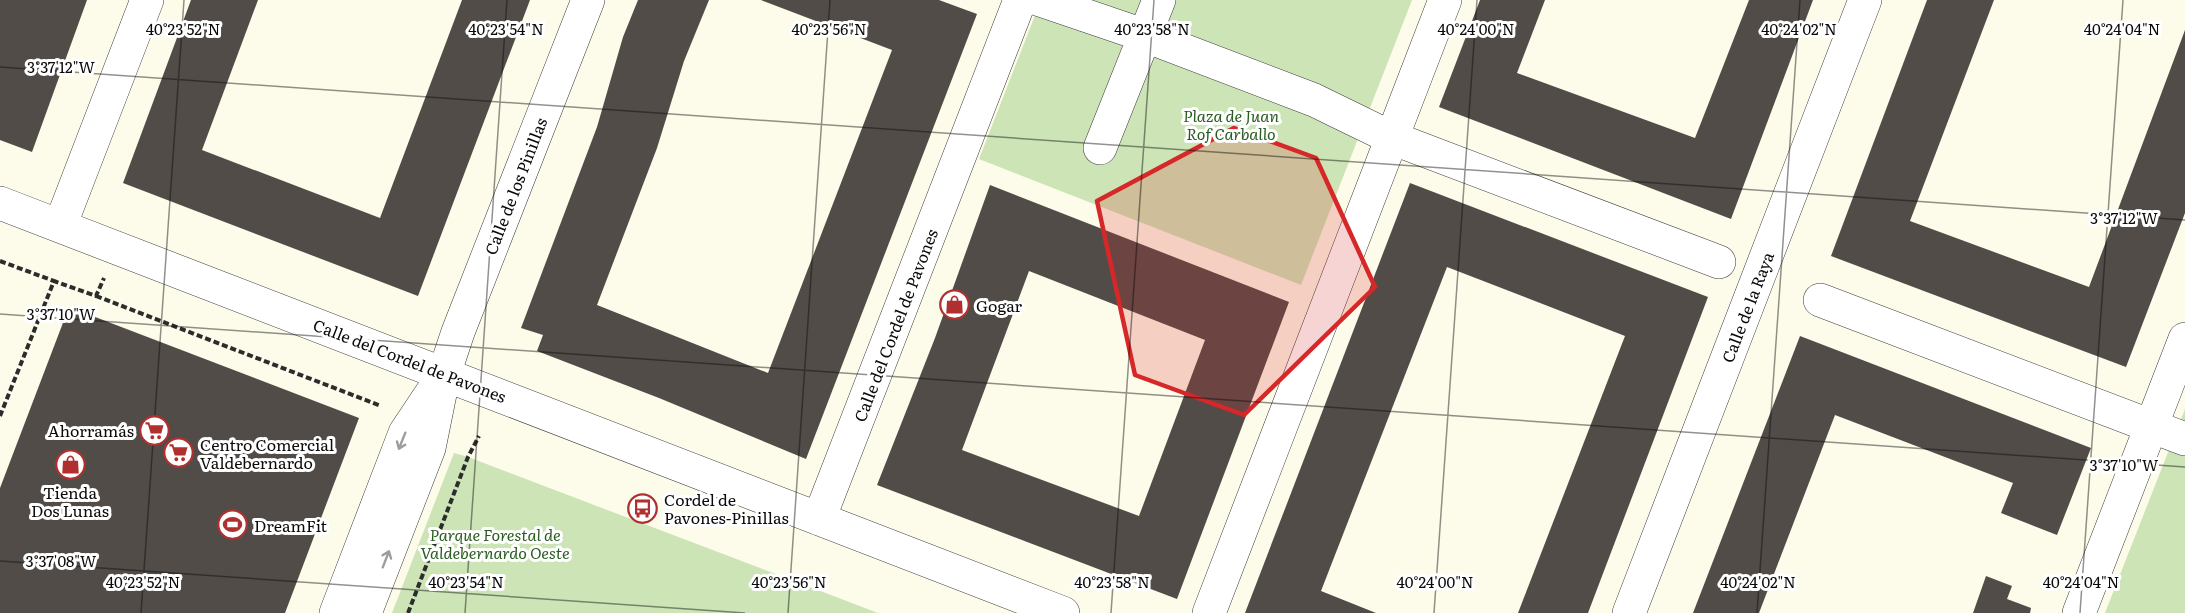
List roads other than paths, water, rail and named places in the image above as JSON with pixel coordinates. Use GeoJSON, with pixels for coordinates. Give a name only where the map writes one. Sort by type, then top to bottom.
{"type":"FeatureCollection","features":[{"type":"Feature","properties":{"kind":"street"},"geometry":{"type":"LineString","coordinates":[[60,226],[147,0]]}},
{"type":"Feature","properties":{"kind":"street","name":"Calle de los Pinillas"},"geometry":{"type":"LineString","coordinates":[[365,613],[429,448],[444,374],[588,0]]}},
{"type":"Feature","properties":{"kind":"street","name":"Calle del Cordel de Pavones"},"geometry":{"type":"LineString","coordinates":[[819,519],[1020,0]]}},
{"type":"Feature","properties":{"kind":"street"},"geometry":{"type":"LineString","coordinates":[[1040,0],[1146,36],[1314,100],[1392,138],[1719,262]]}},
{"type":"Feature","properties":{"kind":"street"},"geometry":{"type":"LineString","coordinates":[[1100,148],[1159,0]]}},
{"type":"Feature","properties":{"kind":"street"},"geometry":{"type":"LineString","coordinates":[[1209,613],[1445,0]]}},
{"type":"Feature","properties":{"kind":"street","name":"Calle de la Raya"},"geometry":{"type":"LineString","coordinates":[[1629,613],[1865,0]]}},
{"type":"Feature","properties":{"kind":"street","name":"Calle del Cordel de Pavones"},"geometry":{"type":"LineString","coordinates":[[0,203],[1063,613]]}},
{"type":"Feature","properties":{"kind":"street"},"geometry":{"type":"LineString","coordinates":[[1820,300],[2185,439]]}},
{"type":"Feature","properties":{"kind":"street"},"geometry":{"type":"LineString","coordinates":[[2081,608],[2185,339]]}},
{"type":"Feature","properties":{"kind":"street","name":"Calle de los Pinillas"},"geometry":{"type":"LineString","coordinates":[[336,613],[405,433],[444,374]]}},
{"type":"Feature","properties":{"kind":"place","name":"Gogar"},"geometry":{"type":"Point","coordinates":[955,305]}},
{"type":"Feature","properties":{"kind":"place","name":"Ahorramás"},"geometry":{"type":"Point","coordinates":[155,430]}},
{"type":"Feature","properties":{"kind":"place","name":"Centro Comercial Valdebernardo"},"geometry":{"type":"Point","coordinates":[179,453]}},
{"type":"Feature","properties":{"kind":"place","name":"Tienda Dos Lunas"},"geometry":{"type":"Point","coordinates":[70,464]}},
{"type":"Feature","properties":{"kind":"place","name":"Cordel de Pavones-Pinillas"},"geometry":{"type":"Point","coordinates":[643,508]}},
{"type":"Feature","properties":{"kind":"place","name":"DreamFit"},"geometry":{"type":"Point","coordinates":[233,525]}},
{"type":"Feature","properties":{"kind":"park label","name":"Plaza de Juan Rof Carballo"},"geometry":{"type":"Point","coordinates":[1231,124]}},
{"type":"Feature","properties":{"kind":"park label","name":"Parque Forestal de Valdebernardo Oeste"},"geometry":{"type":"Point","coordinates":[495,543]}}]}
